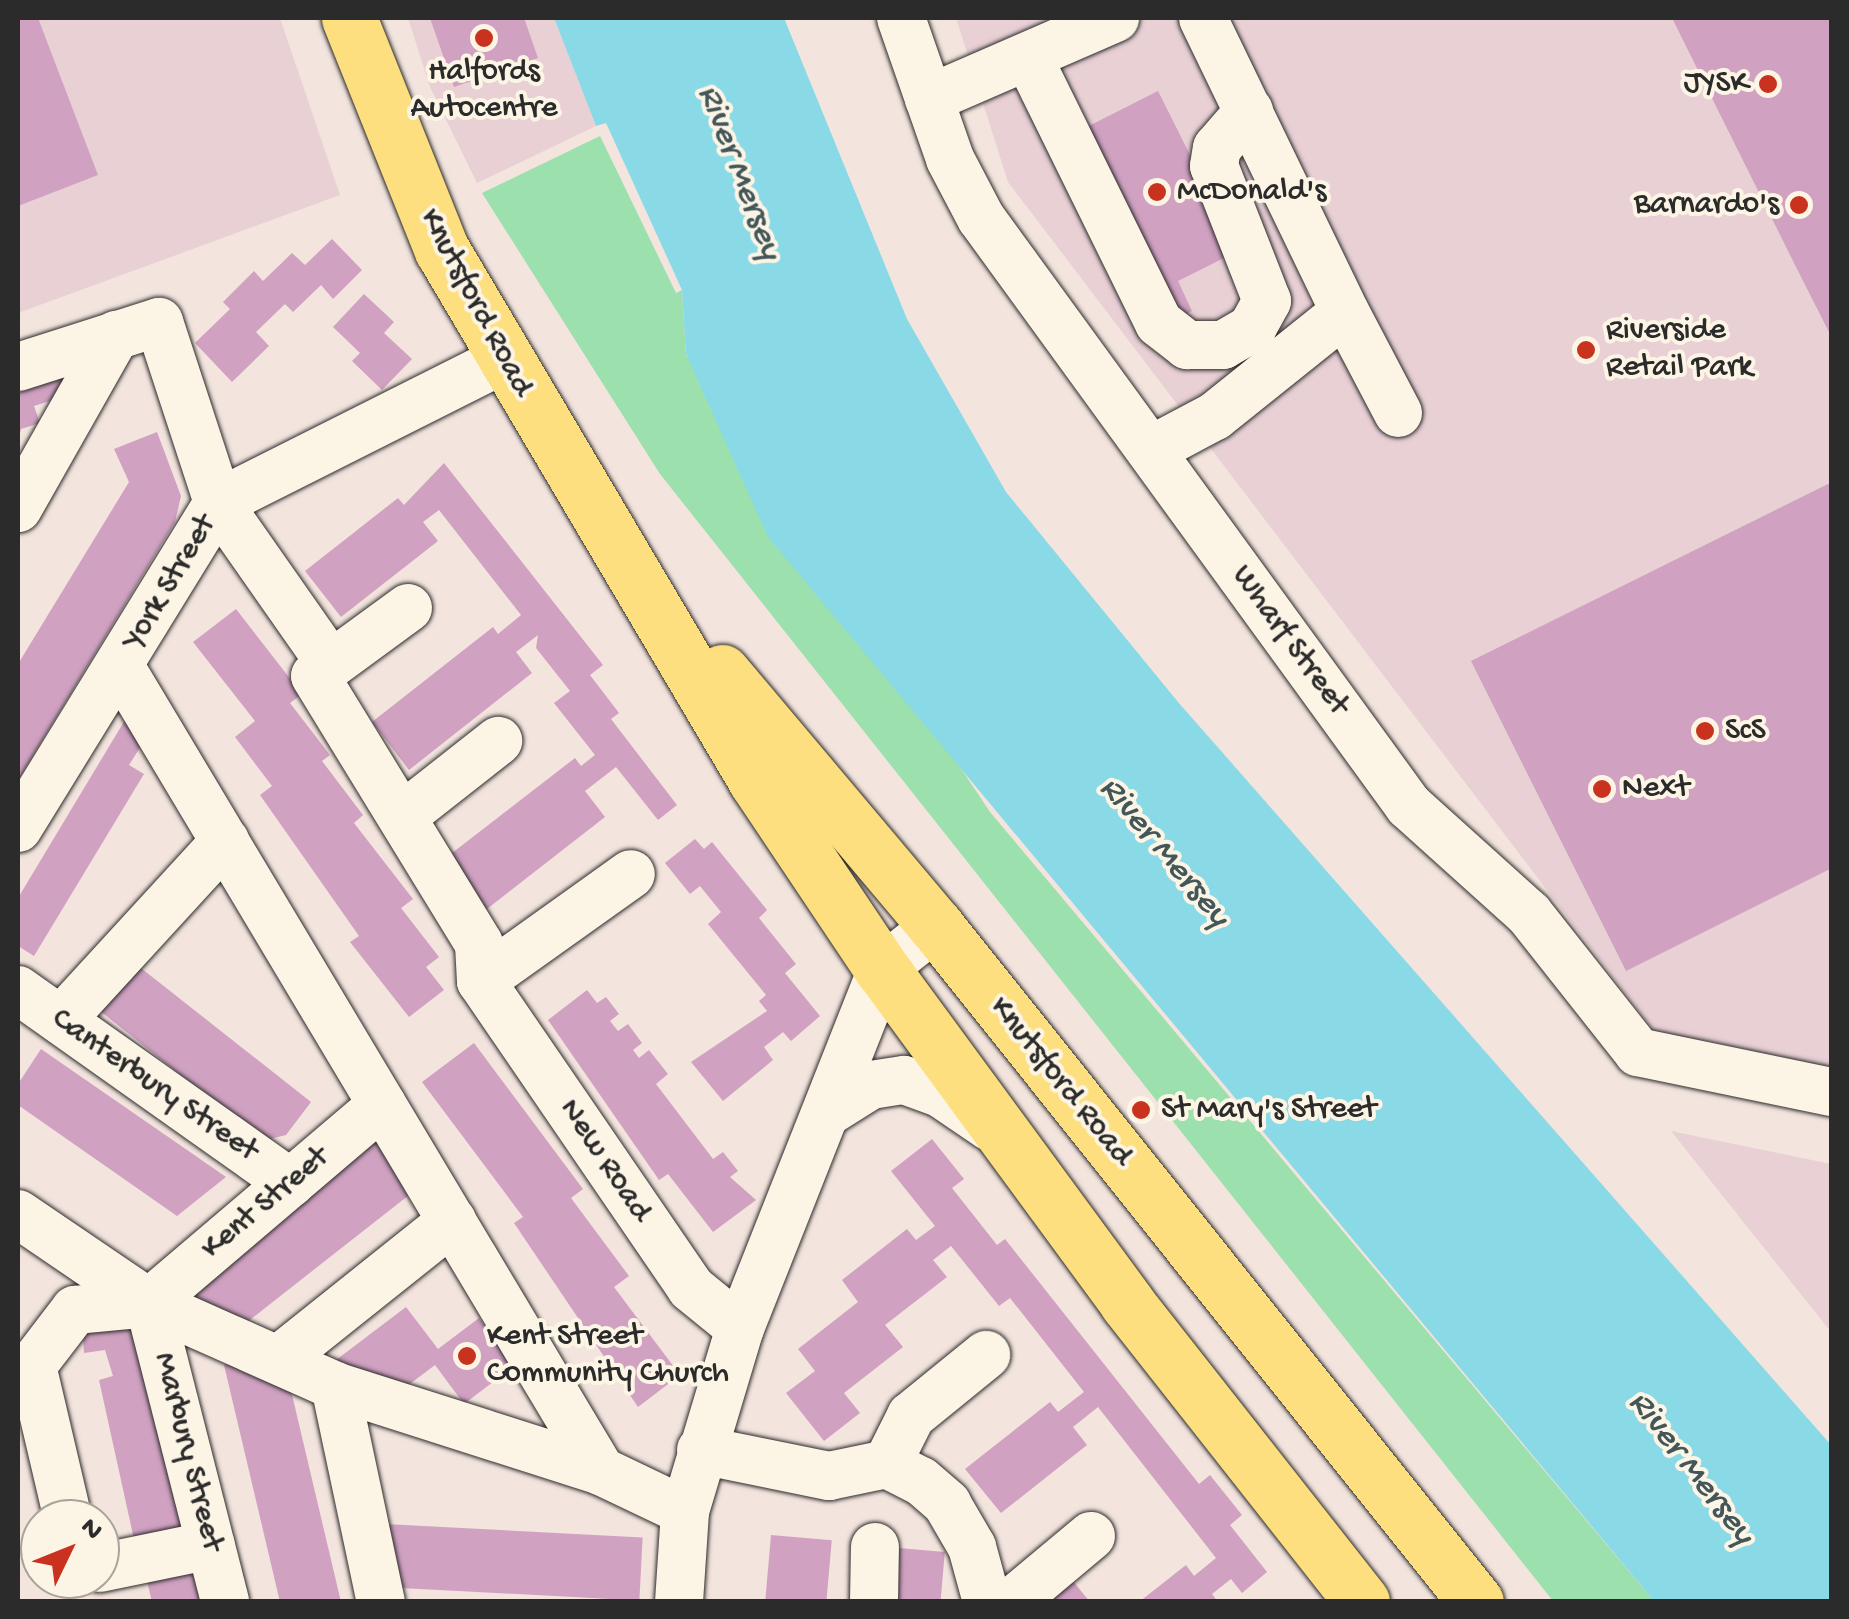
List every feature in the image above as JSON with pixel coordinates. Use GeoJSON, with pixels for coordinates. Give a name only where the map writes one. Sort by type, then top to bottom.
{"type":"FeatureCollection","features":[{"type":"Feature","properties":{"kind":"highway","name":"Knutsford Road"},"geometry":{"type":"LineString","coordinates":[[350,18],[442,250],[502,360],[634,572],[756,781],[882,969],[1006,1138],[1362,1602]]}},
{"type":"Feature","properties":{"kind":"highway","name":"Knutsford Road"},"geometry":{"type":"LineString","coordinates":[[634,572],[936,926],[1476,1602]]}},
{"type":"Feature","properties":{"kind":"street","name":"Wharf Street"},"geometry":{"type":"LineString","coordinates":[[900,18],[929,99],[981,218],[1409,806],[1528,914],[1621,1037],[1656,1061],[1832,1092]]}},
{"type":"Feature","properties":{"kind":"street"},"geometry":{"type":"LineString","coordinates":[[929,99],[1030,61],[1115,18]]}},
{"type":"Feature","properties":{"kind":"street"},"geometry":{"type":"LineString","coordinates":[[1202,18],[1398,413]]}},
{"type":"Feature","properties":{"kind":"street"},"geometry":{"type":"LineString","coordinates":[[1030,61],[1170,336],[1205,349],[1223,345],[1261,316],[1265,282],[1214,166],[1217,148],[1249,111]]}},
{"type":"Feature","properties":{"kind":"street"},"geometry":{"type":"LineString","coordinates":[[1152,450],[1215,416],[1345,312]]}},
{"type":"Feature","properties":{"kind":"street"},"geometry":{"type":"LineString","coordinates":[[18,367],[138,329]]}},
{"type":"Feature","properties":{"kind":"street"},"geometry":{"type":"LineString","coordinates":[[138,329],[218,503],[330,663],[408,608]]}},
{"type":"Feature","properties":{"kind":"street"},"geometry":{"type":"LineString","coordinates":[[18,508],[138,329]]}},
{"type":"Feature","properties":{"kind":"street","name":"York Street"},"geometry":{"type":"LineString","coordinates":[[18,828],[121,668],[218,503],[502,360]]}},
{"type":"Feature","properties":{"kind":"street","name":"New Road"},"geometry":{"type":"LineString","coordinates":[[330,663],[315,676],[480,944],[481,981],[690,1288],[740,1328]]}},
{"type":"Feature","properties":{"kind":"street"},"geometry":{"type":"LineString","coordinates":[[121,668],[601,1471]]}},
{"type":"Feature","properties":{"kind":"street"},"geometry":{"type":"LineString","coordinates":[[404,815],[498,741]]}},
{"type":"Feature","properties":{"kind":"street"},"geometry":{"type":"LineString","coordinates":[[62,1020],[225,841]]}},
{"type":"Feature","properties":{"kind":"street"},"geometry":{"type":"LineString","coordinates":[[481,981],[632,874]]}},
{"type":"Feature","properties":{"kind":"street"},"geometry":{"type":"LineString","coordinates":[[679,1602],[685,1511],[740,1328],[882,969],[936,926]]}},
{"type":"Feature","properties":{"kind":"street","name":"Canterbury Street"},"geometry":{"type":"LineString","coordinates":[[18,990],[291,1183]]}},
{"type":"Feature","properties":{"kind":"street"},"geometry":{"type":"LineString","coordinates":[[826,1112],[871,1085],[904,1080],[940,1093],[1006,1138]]}},
{"type":"Feature","properties":{"kind":"street","name":"Kent Street"},"geometry":{"type":"LineString","coordinates":[[149,1302],[382,1105]]}},
{"type":"Feature","properties":{"kind":"street"},"geometry":{"type":"LineString","coordinates":[[18,1214],[149,1302],[335,1386],[601,1471],[685,1511]]}},
{"type":"Feature","properties":{"kind":"street"},"geometry":{"type":"LineString","coordinates":[[278,1360],[452,1221]]}},
{"type":"Feature","properties":{"kind":"street"},"geometry":{"type":"LineString","coordinates":[[63,1499],[32,1366],[75,1310],[149,1302]]}},
{"type":"Feature","properties":{"kind":"street","name":"Marbury Street"},"geometry":{"type":"LineString","coordinates":[[149,1302],[224,1602]]}},
{"type":"Feature","properties":{"kind":"street"},"geometry":{"type":"LineString","coordinates":[[888,1464],[912,1416],[986,1355]]}},
{"type":"Feature","properties":{"kind":"street"},"geometry":{"type":"LineString","coordinates":[[335,1386],[380,1602]]}},
{"type":"Feature","properties":{"kind":"street"},"geometry":{"type":"LineString","coordinates":[[701,1450],[829,1476],[888,1464],[947,1504],[972,1547],[988,1602]]}},
{"type":"Feature","properties":{"kind":"street"},"geometry":{"type":"LineString","coordinates":[[1012,1602],[1091,1536]]}},
{"type":"Feature","properties":{"kind":"street"},"geometry":{"type":"LineString","coordinates":[[120,1564],[210,1545]]}},
{"type":"Feature","properties":{"kind":"street"},"geometry":{"type":"LineString","coordinates":[[874,1602],[875,1546]]}},
{"type":"Feature","properties":{"kind":"shaded area"},"geometry":{"type":"Polygon","coordinates":[[[18,18],[280,18],[340,195],[18,313],[18,18]]]}},
{"type":"Feature","properties":{"kind":"shaded area"},"geometry":{"type":"Polygon","coordinates":[[[408,18],[554,18],[596,126],[477,183],[430,87],[408,18]]]}},
{"type":"Feature","properties":{"kind":"shaded area","name":"Riverside Retail Park"},"geometry":{"type":"Polygon","coordinates":[[[956,18],[1831,18],[1831,1067],[1661,1040],[1008,182],[956,18]]]}},
{"type":"Feature","properties":{"kind":"shaded area"},"geometry":{"type":"Polygon","coordinates":[[[1671,1131],[1831,1164],[1831,1332],[1671,1131]]]}},
{"type":"Feature","properties":{"kind":"green space"},"geometry":{"type":"Polygon","coordinates":[[[600,136],[676,293],[682,290],[686,355],[990,812],[1654,1601],[1553,1601],[660,474],[482,193],[600,136]]]}},
{"type":"Feature","properties":{"kind":"water","name":"River Mersey"},"geometry":{"type":"Polygon","coordinates":[[[554,18],[784,18],[907,319],[1006,492],[1178,702],[1831,1445],[1831,1601],[1654,1601],[768,537],[686,354],[682,290],[606,123],[596,126],[554,18]]]}},
{"type":"Feature","properties":{"kind":"building"},"geometry":{"type":"Polygon","coordinates":[[[18,18],[38,18],[98,175],[18,206],[18,18]]]}},
{"type":"Feature","properties":{"kind":"building","name":"Halfords Autocentre"},"geometry":{"type":"Polygon","coordinates":[[[430,18],[524,18],[538,58],[454,87],[430,18]]]}},
{"type":"Feature","properties":{"kind":"building"},"geometry":{"type":"Polygon","coordinates":[[[1672,18],[1832,18],[1832,338],[1796,267],[1672,18]]]}},
{"type":"Feature","properties":{"kind":"building","name":"McDonald's"},"geometry":{"type":"Polygon","coordinates":[[[1158,91],[1238,251],[1178,281],[1192,311],[1170,322],[1075,133],[1158,91]]]}},
{"type":"Feature","properties":{"kind":"building"},"geometry":{"type":"Polygon","coordinates":[[[332,239],[362,270],[333,299],[321,285],[293,312],[285,304],[256,332],[269,346],[232,382],[195,343],[230,309],[223,302],[254,271],[263,281],[292,253],[305,265],[332,239]]]}},
{"type":"Feature","properties":{"kind":"building"},"geometry":{"type":"Polygon","coordinates":[[[364,294],[394,322],[384,333],[412,359],[382,390],[352,361],[360,353],[333,327],[364,294]]]}},
{"type":"Feature","properties":{"kind":"building"},"geometry":{"type":"Polygon","coordinates":[[[63,367],[72,394],[34,406],[40,423],[21,429],[18,440],[18,381],[63,367]]]}},
{"type":"Feature","properties":{"kind":"building"},"geometry":{"type":"Polygon","coordinates":[[[157,432],[181,496],[175,522],[18,780],[18,664],[129,482],[114,449],[157,432]]]}},
{"type":"Feature","properties":{"kind":"building"},"geometry":{"type":"Polygon","coordinates":[[[444,463],[603,665],[590,675],[619,713],[611,719],[677,805],[658,820],[616,767],[585,791],[605,817],[483,912],[443,860],[575,758],[581,766],[595,755],[554,703],[570,691],[536,648],[538,635],[516,652],[532,673],[409,770],[372,722],[493,627],[498,634],[521,615],[439,510],[423,522],[438,541],[341,617],[305,571],[398,498],[404,505],[444,463]]]}},
{"type":"Feature","properties":{"kind":"building"},"geometry":{"type":"Polygon","coordinates":[[[1832,482],[1832,868],[1626,971],[1471,661],[1832,482]]]}},
{"type":"Feature","properties":{"kind":"building"},"geometry":{"type":"Polygon","coordinates":[[[236,609],[302,694],[290,703],[330,755],[322,761],[363,815],[354,823],[413,899],[401,908],[439,957],[426,967],[444,990],[409,1017],[350,942],[359,936],[260,795],[272,786],[235,737],[255,721],[193,642],[236,609]]]}},
{"type":"Feature","properties":{"kind":"building"},"geometry":{"type":"Polygon","coordinates":[[[131,710],[148,735],[129,765],[144,774],[34,956],[18,946],[18,898],[131,710]]]}},
{"type":"Feature","properties":{"kind":"building"},"geometry":{"type":"Polygon","coordinates":[[[695,839],[704,849],[712,842],[767,910],[759,918],[796,964],[785,973],[820,1016],[791,1041],[783,1032],[764,1047],[773,1060],[723,1101],[691,1062],[767,1011],[759,1001],[766,995],[708,924],[721,912],[700,886],[690,894],[665,863],[695,839]]]}},
{"type":"Feature","properties":{"kind":"building"},"geometry":{"type":"Polygon","coordinates":[[[132,961],[311,1102],[286,1135],[270,1139],[250,1130],[95,1007],[132,961]]]}},
{"type":"Feature","properties":{"kind":"building"},"geometry":{"type":"Polygon","coordinates":[[[587,990],[597,1003],[606,997],[619,1014],[610,1021],[618,1031],[628,1024],[642,1043],[633,1050],[639,1058],[649,1050],[668,1074],[656,1084],[713,1159],[723,1152],[738,1171],[730,1177],[756,1200],[713,1232],[668,1174],[659,1180],[548,1020],[587,990]]]}},
{"type":"Feature","properties":{"kind":"building"},"geometry":{"type":"Polygon","coordinates":[[[474,1043],[583,1189],[571,1198],[629,1276],[614,1287],[680,1375],[638,1407],[514,1223],[523,1217],[422,1082],[474,1043]]]}},
{"type":"Feature","properties":{"kind":"building"},"geometry":{"type":"Polygon","coordinates":[[[41,1049],[226,1177],[177,1216],[18,1105],[18,1084],[41,1049]]]}},
{"type":"Feature","properties":{"kind":"building"},"geometry":{"type":"Polygon","coordinates":[[[385,1134],[418,1188],[237,1330],[213,1317],[190,1288],[385,1134]]]}},
{"type":"Feature","properties":{"kind":"building"},"geometry":{"type":"Polygon","coordinates":[[[932,1139],[964,1179],[952,1188],[997,1245],[1005,1239],[1199,1484],[1210,1475],[1242,1515],[1230,1525],[1267,1572],[1242,1593],[1231,1579],[1212,1594],[1218,1602],[1139,1602],[1186,1565],[1194,1576],[1216,1558],[1098,1407],[1073,1427],[1087,1445],[1001,1513],[965,1469],[1050,1402],[1058,1412],[1084,1392],[1010,1298],[999,1306],[951,1246],[933,1260],[947,1277],[885,1325],[903,1347],[844,1393],[860,1413],[824,1441],[786,1393],[815,1371],[798,1349],[858,1302],[842,1280],[907,1229],[916,1240],[935,1226],[891,1171],[932,1139]]]}},
{"type":"Feature","properties":{"kind":"building"},"geometry":{"type":"Polygon","coordinates":[[[406,1307],[438,1349],[479,1318],[514,1366],[464,1404],[435,1365],[394,1396],[355,1385],[336,1360],[406,1307]]]}},
{"type":"Feature","properties":{"kind":"building"},"geometry":{"type":"Polygon","coordinates":[[[138,1321],[190,1539],[137,1553],[99,1380],[113,1376],[105,1350],[84,1353],[82,1325],[138,1321]]]}},
{"type":"Feature","properties":{"kind":"building"},"geometry":{"type":"Polygon","coordinates":[[[234,1362],[289,1382],[341,1602],[280,1602],[224,1365],[234,1362]]]}},
{"type":"Feature","properties":{"kind":"building"},"geometry":{"type":"Polygon","coordinates":[[[385,1524],[643,1538],[639,1600],[382,1587],[385,1524]]]}},
{"type":"Feature","properties":{"kind":"building"},"geometry":{"type":"Polygon","coordinates":[[[771,1535],[832,1540],[826,1602],[765,1602],[771,1535]]]}},
{"type":"Feature","properties":{"kind":"building"},"geometry":{"type":"Polygon","coordinates":[[[899,1548],[945,1552],[940,1602],[894,1602],[899,1548]]]}},
{"type":"Feature","properties":{"kind":"building"},"geometry":{"type":"Polygon","coordinates":[[[193,1556],[204,1602],[152,1602],[144,1568],[193,1556]]]}},
{"type":"Feature","properties":{"kind":"building"},"geometry":{"type":"Polygon","coordinates":[[[1064,1570],[1090,1602],[1026,1602],[1064,1570]]]}},
{"type":"Feature","properties":{"kind":"place","name":"Halfords Autocentre"},"geometry":{"type":"Point","coordinates":[484,38]}},
{"type":"Feature","properties":{"kind":"place","name":"JYSK"},"geometry":{"type":"Point","coordinates":[1768,84]}},
{"type":"Feature","properties":{"kind":"place","name":"McDonald's"},"geometry":{"type":"Point","coordinates":[1157,192]}},
{"type":"Feature","properties":{"kind":"place","name":"Barnardo's"},"geometry":{"type":"Point","coordinates":[1799,205]}},
{"type":"Feature","properties":{"kind":"place","name":"Riverside Retail Park"},"geometry":{"type":"Point","coordinates":[1586,350]}},
{"type":"Feature","properties":{"kind":"place","name":"ScS"},"geometry":{"type":"Point","coordinates":[1705,731]}},
{"type":"Feature","properties":{"kind":"place","name":"Next"},"geometry":{"type":"Point","coordinates":[1602,789]}},
{"type":"Feature","properties":{"kind":"place","name":"St Mary's Street"},"geometry":{"type":"Point","coordinates":[1141,1110]}},
{"type":"Feature","properties":{"kind":"place","name":"Kent Street Community Church"},"geometry":{"type":"Point","coordinates":[467,1356]}}]}
